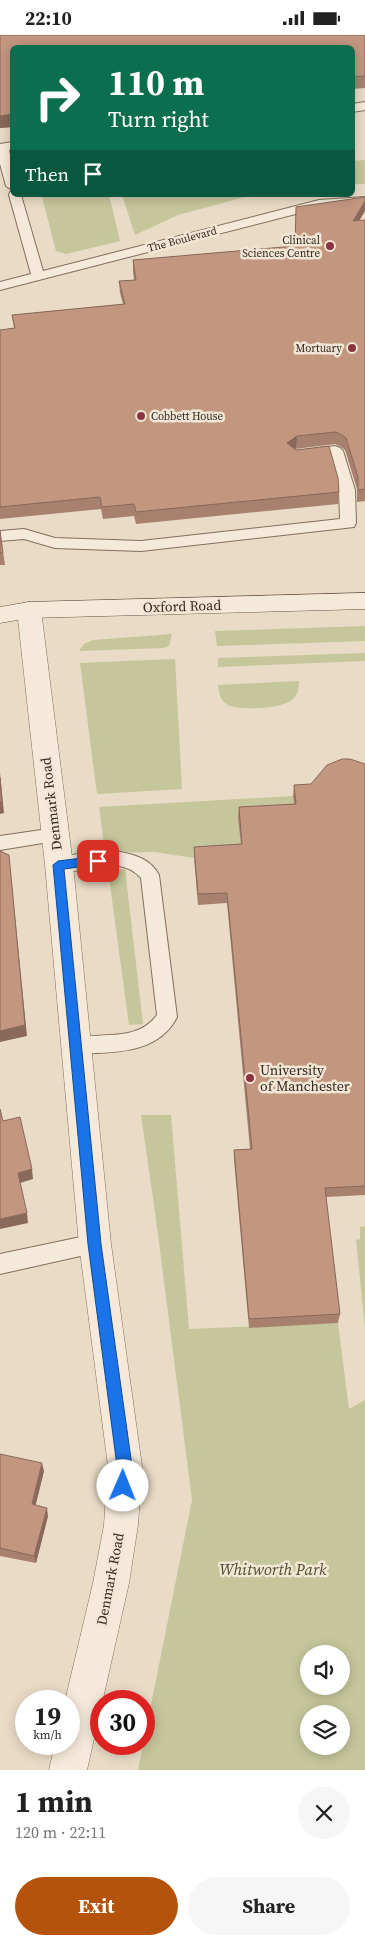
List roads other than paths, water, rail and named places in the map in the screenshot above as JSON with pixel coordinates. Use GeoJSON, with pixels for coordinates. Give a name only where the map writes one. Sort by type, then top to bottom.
{"type":"FeatureCollection","features":[{"type":"Feature","properties":{"kind":"street","name":"Oxford Road"},"geometry":{"type":"LineString","coordinates":[[14,612],[365,601]]}},
{"type":"Feature","properties":{"kind":"street","name":"Denmark Road"},"geometry":{"type":"LineString","coordinates":[[14,612],[55,835],[95,1244],[124,1466],[121,1525],[111,1583],[68,1770]]}},
{"type":"Feature","properties":{"kind":"lane"},"geometry":{"type":"LineString","coordinates":[[5,146],[8,182]]}},
{"type":"Feature","properties":{"kind":"lane"},"geometry":{"type":"LineString","coordinates":[[16,197],[38,276]]}},
{"type":"Feature","properties":{"kind":"lane","name":"The Boulevard"},"geometry":{"type":"LineString","coordinates":[[0,286],[319,205],[365,201]]}},
{"type":"Feature","properties":{"kind":"lane"},"geometry":{"type":"LineString","coordinates":[[0,536],[24,534],[55,543],[141,546],[348,523],[347,489],[335,451],[296,455]]}},
{"type":"Feature","properties":{"kind":"lane"},"geometry":{"type":"LineString","coordinates":[[0,843],[55,835]]}},
{"type":"Feature","properties":{"kind":"lane"},"geometry":{"type":"LineString","coordinates":[[58,865],[123,859],[145,867],[150,875],[167,1017],[162,1026],[144,1038],[76,1046]]}},
{"type":"Feature","properties":{"kind":"lane"},"geometry":{"type":"LineString","coordinates":[[0,1265],[95,1244]]}},
{"type":"Feature","properties":{"kind":"place","name":"Clinical Sciences Centre"},"geometry":{"type":"Point","coordinates":[330,246]}},
{"type":"Feature","properties":{"kind":"place","name":"Mortuary"},"geometry":{"type":"Point","coordinates":[352,348]}},
{"type":"Feature","properties":{"kind":"place","name":"Cobbett House"},"geometry":{"type":"Point","coordinates":[141,416]}},
{"type":"Feature","properties":{"kind":"place","name":"University of Manchester"},"geometry":{"type":"Point","coordinates":[250,1078]}},
{"type":"Feature","properties":{"kind":"park label","name":"Whitworth Park"},"geometry":{"type":"Point","coordinates":[273,1569]}}]}
